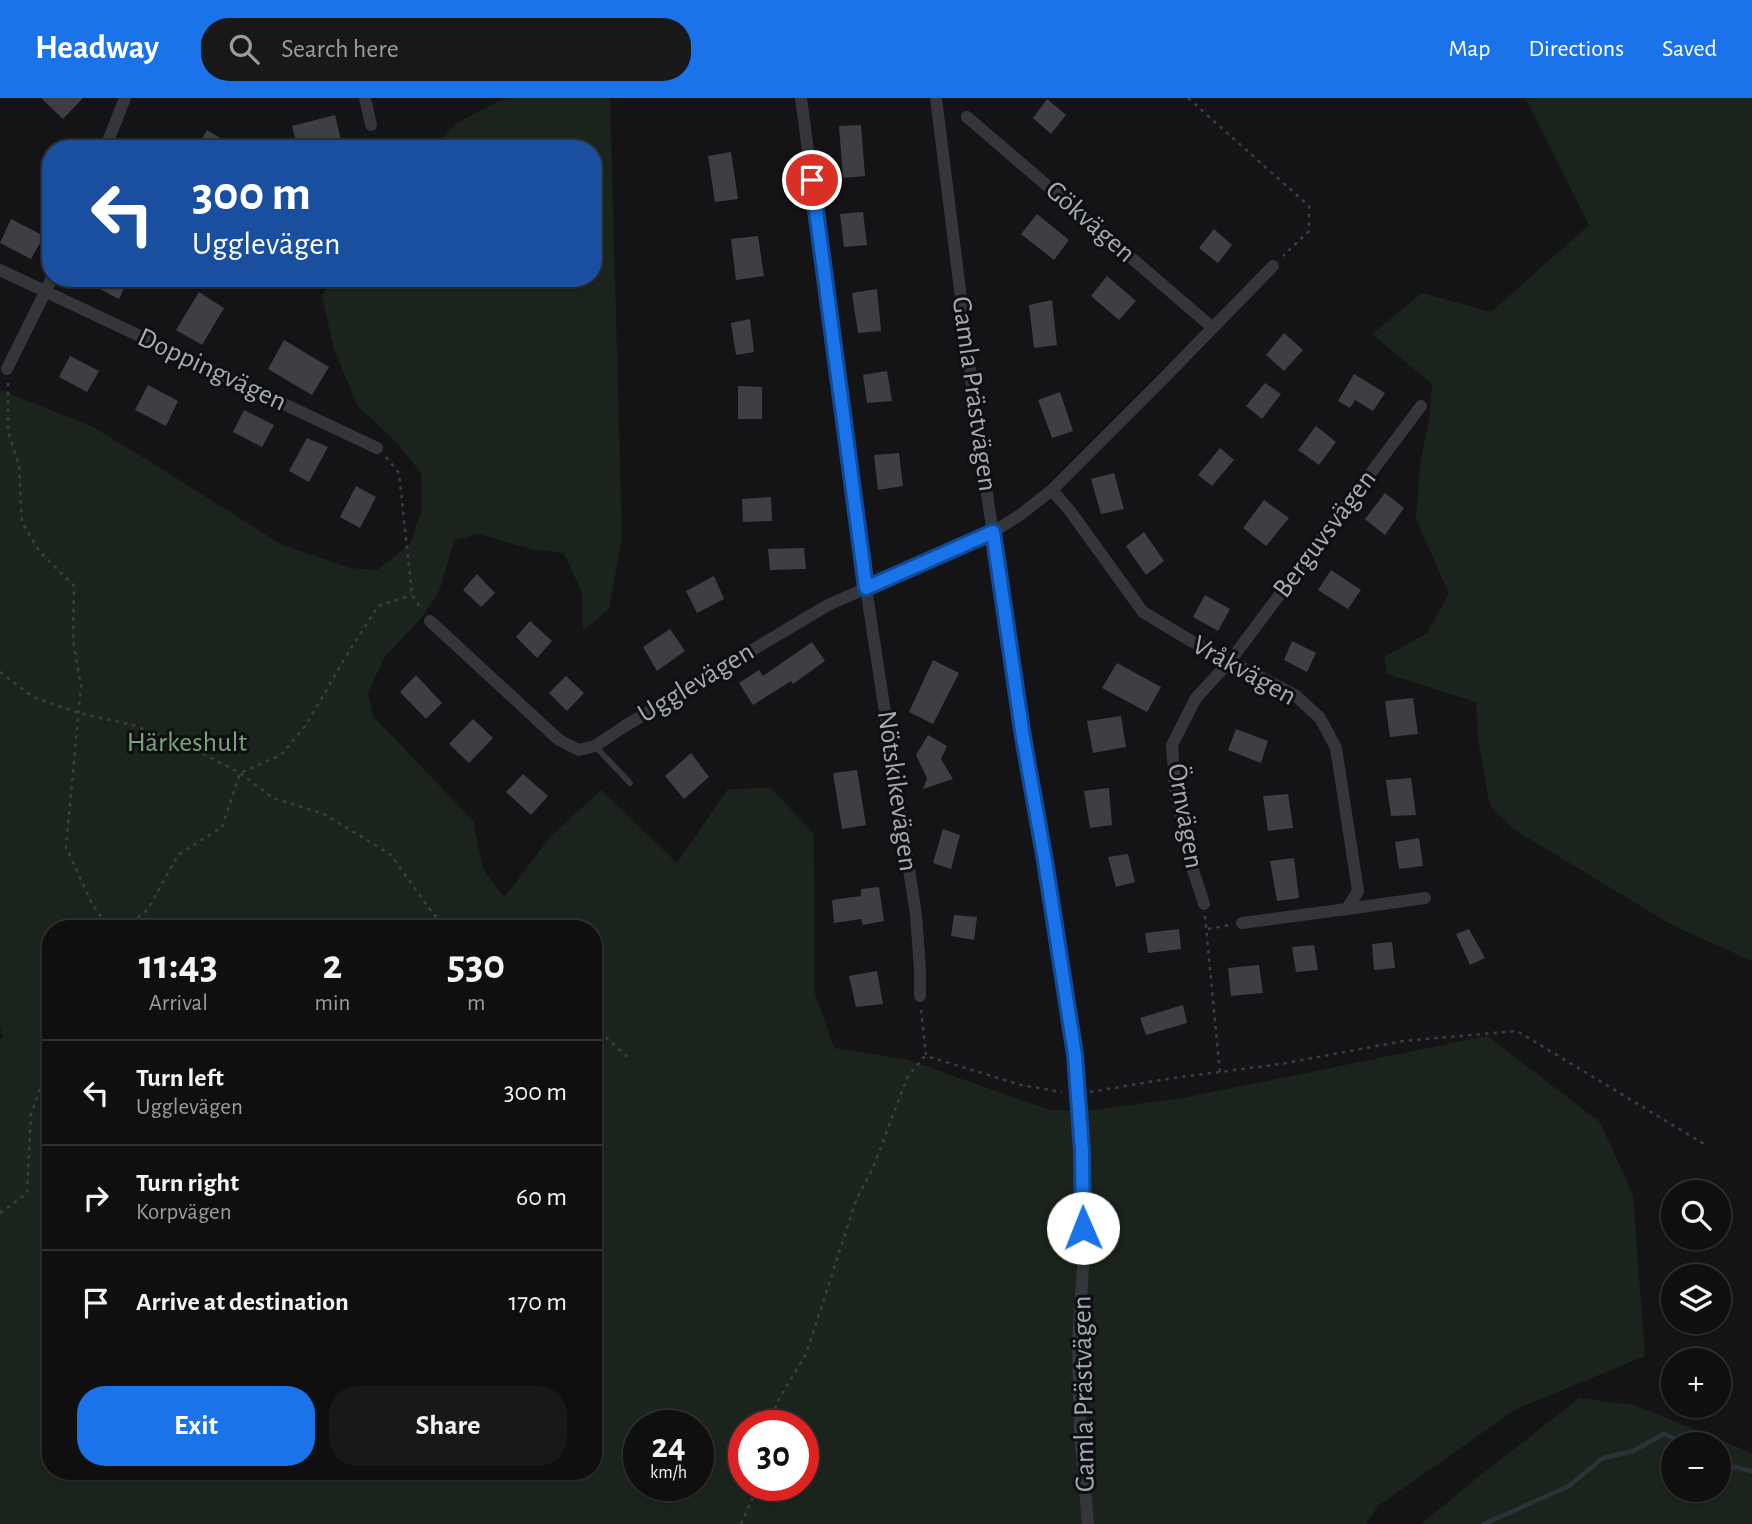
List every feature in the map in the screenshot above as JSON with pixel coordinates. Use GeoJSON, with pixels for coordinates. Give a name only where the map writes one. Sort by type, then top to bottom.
{"type":"FeatureCollection","features":[{"type":"Feature","properties":{"kind":"street"},"geometry":{"type":"LineString","coordinates":[[111,140],[125,98]]}},
{"type":"Feature","properties":{"kind":"street"},"geometry":{"type":"LineString","coordinates":[[365,98],[371,125]]}},
{"type":"Feature","properties":{"kind":"street","name":"Nötskikevägen"},"geometry":{"type":"LineString","coordinates":[[801,98],[866,588],[916,915],[920,996]]}},
{"type":"Feature","properties":{"kind":"street","name":"Gamla Prästvägen"},"geometry":{"type":"LineString","coordinates":[[936,98],[977,426],[1023,737],[1075,1055],[1082,1151],[1084,1254],[1079,1340],[1080,1434],[1088,1524]]}},
{"type":"Feature","properties":{"kind":"street","name":"Gökvägen"},"geometry":{"type":"LineString","coordinates":[[967,117],[1213,328]]}},
{"type":"Feature","properties":{"kind":"street"},"geometry":{"type":"LineString","coordinates":[[993,532],[1020,515],[1052,489],[1273,265]]}},
{"type":"Feature","properties":{"kind":"street","name":"Doppingvägen"},"geometry":{"type":"LineString","coordinates":[[0,270],[377,448]]}},
{"type":"Feature","properties":{"kind":"street"},"geometry":{"type":"LineString","coordinates":[[7,369],[49,287]]}},
{"type":"Feature","properties":{"kind":"street","name":"Berguvsvägen"},"geometry":{"type":"LineString","coordinates":[[1230,661],[1420,406]]}},
{"type":"Feature","properties":{"kind":"street","name":"Vråkvägen"},"geometry":{"type":"LineString","coordinates":[[1052,489],[1143,612],[1191,641],[1295,695],[1320,718],[1336,748],[1358,891],[1348,909]]}},
{"type":"Feature","properties":{"kind":"street","name":"Ugglevägen"},"geometry":{"type":"LineString","coordinates":[[595,746],[828,605],[993,532]]}},
{"type":"Feature","properties":{"kind":"street"},"geometry":{"type":"LineString","coordinates":[[430,621],[559,740],[579,750],[595,746]]}},
{"type":"Feature","properties":{"kind":"street","name":"Örnvägen"},"geometry":{"type":"LineString","coordinates":[[1204,904],[1186,846],[1175,787],[1172,745],[1196,698],[1230,661]]}},
{"type":"Feature","properties":{"kind":"street"},"geometry":{"type":"LineString","coordinates":[[1242,923],[1425,898]]}},
{"type":"Feature","properties":{"kind":"lane"},"geometry":{"type":"LineString","coordinates":[[595,746],[630,783]]}},
{"type":"Feature","properties":{"kind":"path"},"geometry":{"type":"LineString","coordinates":[[1188,98],[1309,205],[1309,231],[1273,265]]}},
{"type":"Feature","properties":{"kind":"path"},"geometry":{"type":"LineString","coordinates":[[7,369],[8,431],[19,466],[22,522],[39,551],[74,586],[73,640],[81,686],[66,847],[92,904],[104,920]]}},
{"type":"Feature","properties":{"kind":"path"},"geometry":{"type":"LineString","coordinates":[[377,448],[399,473],[412,596],[430,621]]}},
{"type":"Feature","properties":{"kind":"path"},"geometry":{"type":"LineString","coordinates":[[135,920],[148,909],[178,855],[222,827],[240,773],[281,755],[306,725],[378,606],[412,596]]}},
{"type":"Feature","properties":{"kind":"path"},"geometry":{"type":"LineString","coordinates":[[0,672],[33,697],[79,713],[133,725],[194,749],[240,773],[273,798],[324,814],[390,854],[434,915],[442,920]]}},
{"type":"Feature","properties":{"kind":"path"},"geometry":{"type":"LineString","coordinates":[[1204,904],[1220,1073]]}},
{"type":"Feature","properties":{"kind":"path"},"geometry":{"type":"LineString","coordinates":[[431,920],[434,915]]}},
{"type":"Feature","properties":{"kind":"path"},"geometry":{"type":"LineString","coordinates":[[1206,930],[1242,923]]}},
{"type":"Feature","properties":{"kind":"path"},"geometry":{"type":"LineString","coordinates":[[775,1410],[776,1404],[806,1354],[857,1198],[873,1168],[907,1078],[926,1056],[920,996]]}},
{"type":"Feature","properties":{"kind":"path"},"geometry":{"type":"LineString","coordinates":[[926,1056],[1021,1085],[1078,1094],[1282,1064],[1403,1041],[1517,1031],[1704,1144]]}},
{"type":"Feature","properties":{"kind":"path"},"geometry":{"type":"LineString","coordinates":[[602,1034],[630,1059]]}},
{"type":"Feature","properties":{"kind":"path"},"geometry":{"type":"LineString","coordinates":[[0,1213],[27,1193],[31,1114],[42,1084]]}},
{"type":"Feature","properties":{"kind":"path"},"geometry":{"type":"LineString","coordinates":[[741,1524],[751,1501]]}},
{"type":"Feature","properties":{"kind":"green space","name":"Härkeshult"},"geometry":{"type":"Polygon","coordinates":[[[505,98],[610,98],[622,537],[609,609],[583,630],[582,593],[564,553],[535,550],[478,534],[454,540],[440,589],[422,617],[384,658],[368,693],[373,716],[473,821],[483,869],[504,898],[550,837],[601,790],[677,863],[728,789],[771,788],[814,834],[815,993],[834,1048],[908,1060],[1050,1110],[1091,1110],[1183,1098],[1487,1036],[1600,1122],[1633,1195],[1645,1356],[1516,1409],[1378,1506],[1366,1524],[0,1524],[0,1039],[3,1038],[0,1027],[0,390],[93,427],[282,545],[350,568],[377,570],[410,544],[422,509],[421,473],[396,442],[357,405],[333,346],[322,296],[326,287],[602,287],[602,140],[440,140],[458,122],[505,98]]]}},
{"type":"Feature","properties":{"kind":"green space"},"geometry":{"type":"Polygon","coordinates":[[[1525,98],[1752,98],[1752,961],[1672,925],[1515,830],[1490,806],[1478,739],[1476,702],[1387,674],[1384,657],[1427,633],[1449,594],[1416,519],[1420,464],[1430,415],[1432,384],[1372,334],[1422,293],[1491,312],[1589,225],[1525,98]]]}},
{"type":"Feature","properties":{"kind":"green space"},"geometry":{"type":"Polygon","coordinates":[[[1579,1398],[1634,1405],[1700,1432],[1661,1432],[1661,1502],[1731,1502],[1731,1444],[1752,1453],[1752,1524],[1421,1524],[1579,1398]]]}},
{"type":"Feature","properties":{"kind":"building"},"geometry":{"type":"Polygon","coordinates":[[[41,98],[83,98],[63,119],[41,98]]]}},
{"type":"Feature","properties":{"kind":"building"},"geometry":{"type":"Polygon","coordinates":[[[1047,99],[1066,115],[1051,134],[1033,118],[1047,99]]]}},
{"type":"Feature","properties":{"kind":"building"},"geometry":{"type":"Polygon","coordinates":[[[335,115],[341,140],[296,140],[292,126],[335,115]]]}},
{"type":"Feature","properties":{"kind":"building"},"geometry":{"type":"Polygon","coordinates":[[[861,125],[865,176],[843,178],[839,126],[861,125]]]}},
{"type":"Feature","properties":{"kind":"building"},"geometry":{"type":"Polygon","coordinates":[[[207,130],[223,140],[201,140],[207,130]]]}},
{"type":"Feature","properties":{"kind":"building"},"geometry":{"type":"Polygon","coordinates":[[[731,152],[738,199],[715,202],[708,156],[731,152]]]}},
{"type":"Feature","properties":{"kind":"building"},"geometry":{"type":"Polygon","coordinates":[[[863,212],[867,245],[844,247],[840,214],[863,212]]]}},
{"type":"Feature","properties":{"kind":"building"},"geometry":{"type":"Polygon","coordinates":[[[1037,214],[1069,240],[1054,260],[1021,234],[1037,214]]]}},
{"type":"Feature","properties":{"kind":"building"},"geometry":{"type":"Polygon","coordinates":[[[11,219],[42,235],[31,259],[0,243],[11,219]]]}},
{"type":"Feature","properties":{"kind":"building"},"geometry":{"type":"Polygon","coordinates":[[[1214,229],[1232,245],[1218,263],[1199,248],[1214,229]]]}},
{"type":"Feature","properties":{"kind":"building"},"geometry":{"type":"Polygon","coordinates":[[[758,236],[764,276],[736,280],[731,239],[758,236]]]}},
{"type":"Feature","properties":{"kind":"building"},"geometry":{"type":"Polygon","coordinates":[[[1107,276],[1136,301],[1119,320],[1091,296],[1107,276]]]}},
{"type":"Feature","properties":{"kind":"building"},"geometry":{"type":"Polygon","coordinates":[[[96,287],[125,287],[119,299],[96,287]]]}},
{"type":"Feature","properties":{"kind":"building"},"geometry":{"type":"Polygon","coordinates":[[[877,289],[881,331],[858,333],[852,293],[877,289]]]}},
{"type":"Feature","properties":{"kind":"building"},"geometry":{"type":"Polygon","coordinates":[[[199,292],[224,308],[202,345],[176,330],[199,292]]]}},
{"type":"Feature","properties":{"kind":"building"},"geometry":{"type":"Polygon","coordinates":[[[1052,300],[1057,345],[1034,348],[1029,305],[1052,300]]]}},
{"type":"Feature","properties":{"kind":"building"},"geometry":{"type":"Polygon","coordinates":[[[750,319],[754,352],[736,355],[731,323],[750,319]]]}},
{"type":"Feature","properties":{"kind":"building"},"geometry":{"type":"Polygon","coordinates":[[[1284,333],[1303,350],[1284,371],[1266,355],[1284,333]]]}},
{"type":"Feature","properties":{"kind":"building"},"geometry":{"type":"Polygon","coordinates":[[[284,340],[329,367],[312,395],[268,369],[284,340]]]}},
{"type":"Feature","properties":{"kind":"building"},"geometry":{"type":"Polygon","coordinates":[[[70,356],[99,371],[87,392],[59,377],[70,356]]]}},
{"type":"Feature","properties":{"kind":"building"},"geometry":{"type":"Polygon","coordinates":[[[887,371],[892,401],[867,403],[863,375],[887,371]]]}},
{"type":"Feature","properties":{"kind":"building"},"geometry":{"type":"Polygon","coordinates":[[[1354,374],[1385,393],[1373,411],[1355,400],[1350,408],[1338,401],[1354,374]]]}},
{"type":"Feature","properties":{"kind":"building"},"geometry":{"type":"Polygon","coordinates":[[[1265,383],[1281,394],[1262,419],[1246,406],[1265,383]]]}},
{"type":"Feature","properties":{"kind":"building"},"geometry":{"type":"Polygon","coordinates":[[[148,385],[178,401],[166,426],[135,410],[148,385]]]}},
{"type":"Feature","properties":{"kind":"building"},"geometry":{"type":"Polygon","coordinates":[[[738,386],[762,387],[762,419],[738,419],[738,386]]]}},
{"type":"Feature","properties":{"kind":"building"},"geometry":{"type":"Polygon","coordinates":[[[1060,392],[1073,431],[1052,438],[1038,400],[1060,392]]]}},
{"type":"Feature","properties":{"kind":"building"},"geometry":{"type":"Polygon","coordinates":[[[244,410],[274,425],[262,447],[233,432],[244,410]]]}},
{"type":"Feature","properties":{"kind":"building"},"geometry":{"type":"Polygon","coordinates":[[[1316,426],[1336,442],[1319,465],[1298,450],[1316,426]]]}},
{"type":"Feature","properties":{"kind":"building"},"geometry":{"type":"Polygon","coordinates":[[[307,438],[328,447],[309,482],[289,471],[307,438]]]}},
{"type":"Feature","properties":{"kind":"building"},"geometry":{"type":"Polygon","coordinates":[[[1220,448],[1234,460],[1212,486],[1198,475],[1220,448]]]}},
{"type":"Feature","properties":{"kind":"building"},"geometry":{"type":"Polygon","coordinates":[[[899,453],[903,486],[878,490],[874,455],[899,453]]]}},
{"type":"Feature","properties":{"kind":"building"},"geometry":{"type":"Polygon","coordinates":[[[1114,473],[1124,509],[1101,514],[1091,479],[1114,473]]]}},
{"type":"Feature","properties":{"kind":"building"},"geometry":{"type":"Polygon","coordinates":[[[356,486],[376,497],[360,528],[340,517],[356,486]]]}},
{"type":"Feature","properties":{"kind":"building"},"geometry":{"type":"Polygon","coordinates":[[[1385,493],[1404,508],[1385,535],[1365,519],[1385,493]]]}},
{"type":"Feature","properties":{"kind":"building"},"geometry":{"type":"Polygon","coordinates":[[[771,497],[772,521],[743,522],[742,499],[771,497]]]}},
{"type":"Feature","properties":{"kind":"building"},"geometry":{"type":"Polygon","coordinates":[[[1264,500],[1289,518],[1266,546],[1243,528],[1264,500]]]}},
{"type":"Feature","properties":{"kind":"building"},"geometry":{"type":"Polygon","coordinates":[[[1144,532],[1164,561],[1146,575],[1126,546],[1144,532]]]}},
{"type":"Feature","properties":{"kind":"building"},"geometry":{"type":"Polygon","coordinates":[[[804,548],[806,569],[770,570],[768,549],[804,548]]]}},
{"type":"Feature","properties":{"kind":"building"},"geometry":{"type":"Polygon","coordinates":[[[1331,570],[1361,590],[1348,609],[1318,590],[1331,570]]]}},
{"type":"Feature","properties":{"kind":"building"},"geometry":{"type":"Polygon","coordinates":[[[477,574],[495,593],[481,607],[463,590],[477,574]]]}},
{"type":"Feature","properties":{"kind":"building"},"geometry":{"type":"Polygon","coordinates":[[[714,576],[724,599],[697,613],[686,591],[714,576]]]}},
{"type":"Feature","properties":{"kind":"building"},"geometry":{"type":"Polygon","coordinates":[[[1205,595],[1230,609],[1218,631],[1193,617],[1205,595]]]}},
{"type":"Feature","properties":{"kind":"building"},"geometry":{"type":"Polygon","coordinates":[[[530,621],[552,641],[537,658],[516,637],[530,621]]]}},
{"type":"Feature","properties":{"kind":"building"},"geometry":{"type":"Polygon","coordinates":[[[670,629],[685,651],[657,671],[643,647],[670,629]]]}},
{"type":"Feature","properties":{"kind":"building"},"geometry":{"type":"Polygon","coordinates":[[[1292,641],[1316,653],[1307,672],[1284,660],[1292,641]]]}},
{"type":"Feature","properties":{"kind":"building"},"geometry":{"type":"Polygon","coordinates":[[[812,642],[825,661],[793,684],[791,681],[753,705],[739,683],[759,670],[763,676],[812,642]]]}},
{"type":"Feature","properties":{"kind":"building"},"geometry":{"type":"Polygon","coordinates":[[[933,660],[959,673],[933,724],[909,712],[933,660]]]}},
{"type":"Feature","properties":{"kind":"building"},"geometry":{"type":"Polygon","coordinates":[[[1117,663],[1161,687],[1147,712],[1102,688],[1117,663]]]}},
{"type":"Feature","properties":{"kind":"building"},"geometry":{"type":"Polygon","coordinates":[[[416,675],[442,703],[426,719],[400,692],[416,675]]]}},
{"type":"Feature","properties":{"kind":"building"},"geometry":{"type":"Polygon","coordinates":[[[566,676],[584,693],[567,711],[549,693],[566,676]]]}},
{"type":"Feature","properties":{"kind":"building"},"geometry":{"type":"Polygon","coordinates":[[[1413,698],[1418,734],[1390,737],[1385,701],[1413,698]]]}},
{"type":"Feature","properties":{"kind":"building"},"geometry":{"type":"Polygon","coordinates":[[[1121,716],[1126,747],[1093,753],[1087,721],[1121,716]]]}},
{"type":"Feature","properties":{"kind":"building"},"geometry":{"type":"Polygon","coordinates":[[[473,719],[493,738],[469,763],[449,744],[473,719]]]}},
{"type":"Feature","properties":{"kind":"building"},"geometry":{"type":"Polygon","coordinates":[[[1236,729],[1268,741],[1261,763],[1228,750],[1236,729]]]}},
{"type":"Feature","properties":{"kind":"building"},"geometry":{"type":"Polygon","coordinates":[[[928,735],[947,746],[941,759],[953,779],[923,789],[927,778],[916,755],[928,735]]]}},
{"type":"Feature","properties":{"kind":"building"},"geometry":{"type":"Polygon","coordinates":[[[691,753],[709,777],[684,799],[665,776],[691,753]]]}},
{"type":"Feature","properties":{"kind":"building"},"geometry":{"type":"Polygon","coordinates":[[[857,770],[866,825],[842,829],[833,773],[857,770]]]}},
{"type":"Feature","properties":{"kind":"building"},"geometry":{"type":"Polygon","coordinates":[[[523,774],[548,796],[531,815],[506,792],[523,774]]]}},
{"type":"Feature","properties":{"kind":"building"},"geometry":{"type":"Polygon","coordinates":[[[1411,778],[1416,815],[1391,816],[1386,780],[1411,778]]]}},
{"type":"Feature","properties":{"kind":"building"},"geometry":{"type":"Polygon","coordinates":[[[1109,788],[1112,825],[1090,828],[1084,791],[1109,788]]]}},
{"type":"Feature","properties":{"kind":"building"},"geometry":{"type":"Polygon","coordinates":[[[1288,794],[1293,828],[1268,831],[1263,796],[1288,794]]]}},
{"type":"Feature","properties":{"kind":"building"},"geometry":{"type":"Polygon","coordinates":[[[943,829],[960,835],[951,869],[933,863],[943,829]]]}},
{"type":"Feature","properties":{"kind":"building"},"geometry":{"type":"Polygon","coordinates":[[[1419,838],[1423,866],[1399,869],[1395,842],[1419,838]]]}},
{"type":"Feature","properties":{"kind":"building"},"geometry":{"type":"Polygon","coordinates":[[[1128,854],[1135,882],[1116,887],[1108,857],[1128,854]]]}},
{"type":"Feature","properties":{"kind":"building"},"geometry":{"type":"Polygon","coordinates":[[[1294,858],[1299,898],[1277,901],[1270,861],[1294,858]]]}},
{"type":"Feature","properties":{"kind":"building"},"geometry":{"type":"Polygon","coordinates":[[[879,887],[884,921],[863,925],[861,919],[834,923],[832,900],[861,896],[861,889],[879,887]]]}},
{"type":"Feature","properties":{"kind":"building"},"geometry":{"type":"Polygon","coordinates":[[[954,915],[977,917],[974,940],[951,936],[954,915]]]}},
{"type":"Feature","properties":{"kind":"building"},"geometry":{"type":"Polygon","coordinates":[[[1179,929],[1181,949],[1148,953],[1145,933],[1179,929]]]}},
{"type":"Feature","properties":{"kind":"building"},"geometry":{"type":"Polygon","coordinates":[[[1469,929],[1485,958],[1470,965],[1456,934],[1469,929]]]}},
{"type":"Feature","properties":{"kind":"building"},"geometry":{"type":"Polygon","coordinates":[[[1392,942],[1395,968],[1374,970],[1372,944],[1392,942]]]}},
{"type":"Feature","properties":{"kind":"building"},"geometry":{"type":"Polygon","coordinates":[[[1314,945],[1318,970],[1296,972],[1292,947],[1314,945]]]}},
{"type":"Feature","properties":{"kind":"building"},"geometry":{"type":"Polygon","coordinates":[[[1259,965],[1263,993],[1231,996],[1228,968],[1259,965]]]}},
{"type":"Feature","properties":{"kind":"building"},"geometry":{"type":"Polygon","coordinates":[[[877,971],[883,1004],[856,1007],[849,976],[877,971]]]}},
{"type":"Feature","properties":{"kind":"building"},"geometry":{"type":"Polygon","coordinates":[[[1183,1005],[1187,1023],[1146,1035],[1140,1018],[1183,1005]]]}},
{"type":"Feature","properties":{"kind":"waterway"},"geometry":{"type":"LineString","coordinates":[[1484,1524],[1569,1486],[1603,1458],[1633,1451],[1661,1436]]}},
{"type":"Feature","properties":{"kind":"waterway"},"geometry":{"type":"LineString","coordinates":[[1731,1466],[1752,1471]]}},
{"type":"Feature","properties":{"kind":"route"},"geometry":{"type":"LineString","coordinates":[[812,180],[866,588],[993,532],[1023,737],[1075,1055],[1082,1151],[1083,1228]]}}]}
